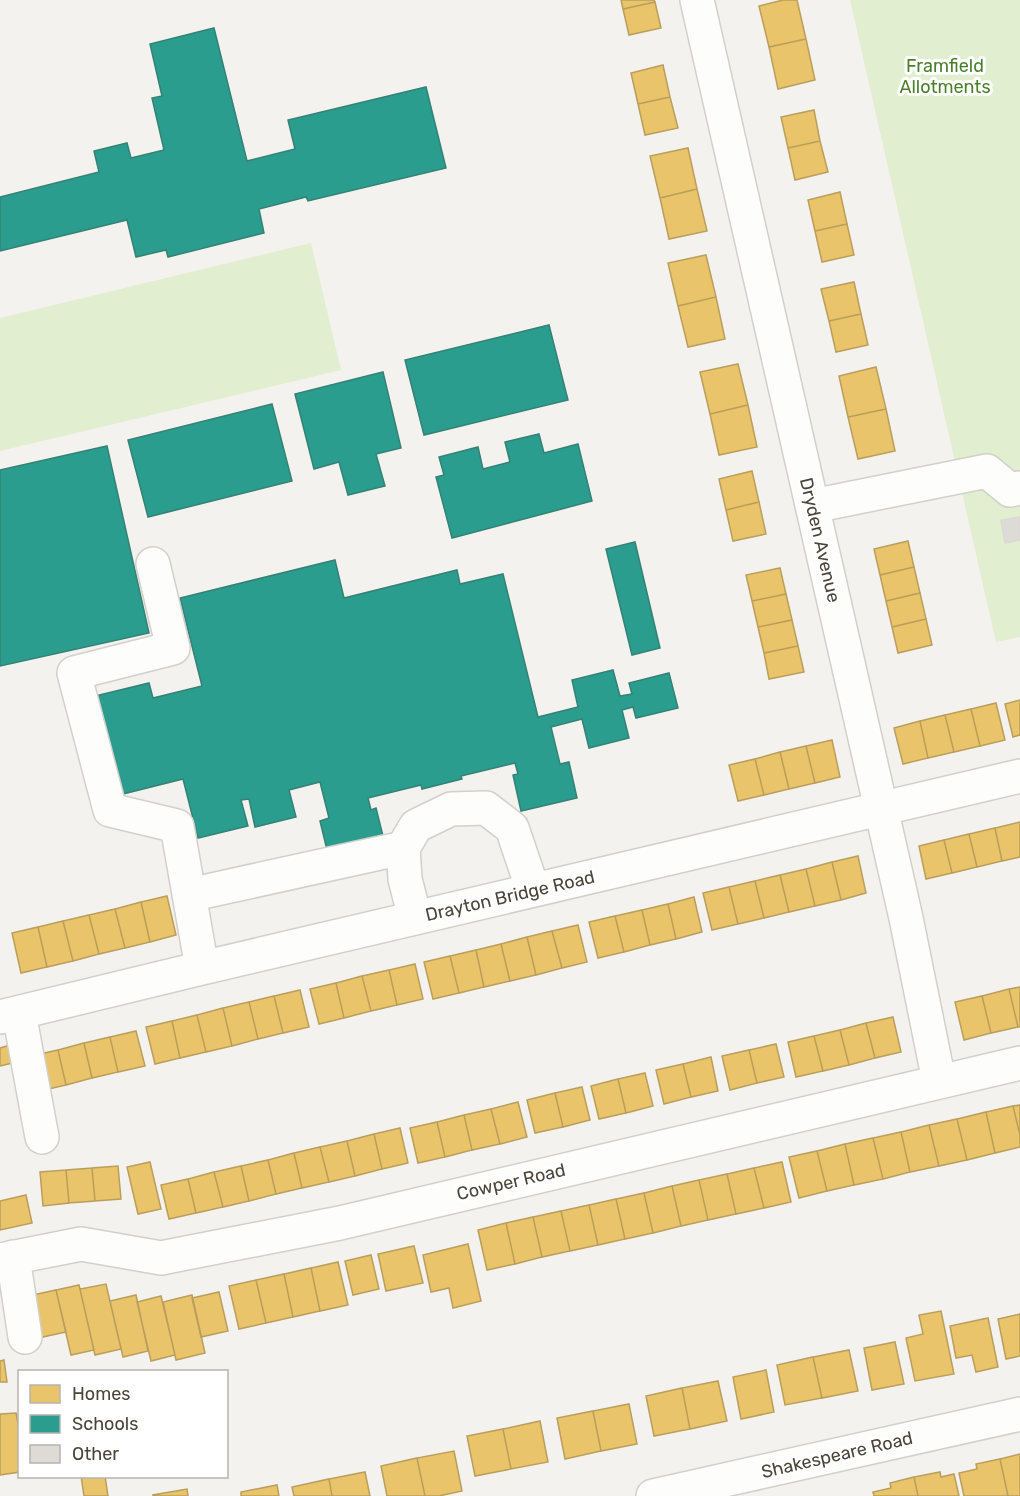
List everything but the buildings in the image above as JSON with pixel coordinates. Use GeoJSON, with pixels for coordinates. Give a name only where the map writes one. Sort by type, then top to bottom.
{"type":"FeatureCollection","features":[{"type":"Feature","properties":{"kind":"street","name":"Dryden Avenue"},"geometry":{"type":"LineString","coordinates":[[697,0],[882,809],[939,1081]]}},
{"type":"Feature","properties":{"kind":"street"},"geometry":{"type":"LineString","coordinates":[[813,506],[987,471],[1010,490],[1020,488]]}},
{"type":"Feature","properties":{"kind":"street"},"geometry":{"type":"LineString","coordinates":[[153,564],[173,648],[74,673],[110,810],[177,826],[202,968]]}},
{"type":"Feature","properties":{"kind":"street","name":"Drayton Bridge Road"},"geometry":{"type":"LineString","coordinates":[[10,1015],[1020,776]]}},
{"type":"Feature","properties":{"kind":"street"},"geometry":{"type":"LineString","coordinates":[[416,918],[405,879],[403,848],[416,826],[452,809],[486,808],[512,828],[533,890]]}},
{"type":"Feature","properties":{"kind":"street"},"geometry":{"type":"LineString","coordinates":[[189,895],[403,848]]}},
{"type":"Feature","properties":{"kind":"street"},"geometry":{"type":"LineString","coordinates":[[10,1015],[42,1137]]}},
{"type":"Feature","properties":{"kind":"street","name":"Cowper Road"},"geometry":{"type":"LineString","coordinates":[[7,1259],[81,1244],[161,1258],[172,1256],[340,1223],[1020,1063]]}},
{"type":"Feature","properties":{"kind":"street"},"geometry":{"type":"LineString","coordinates":[[7,1259],[25,1337]]}},
{"type":"Feature","properties":{"kind":"street","name":"Shakespeare Road"},"geometry":{"type":"LineString","coordinates":[[653,1496],[1020,1414]]}},
{"type":"Feature","properties":{"kind":"green space","name":"Framfield Allotments"},"geometry":{"type":"Polygon","coordinates":[[[850,0],[1020,0],[1020,637],[996,642],[850,0]]]}},
{"type":"Feature","properties":{"kind":"green space"},"geometry":{"type":"Polygon","coordinates":[[[311,243],[341,370],[0,451],[0,318],[311,243]]]}}]}
